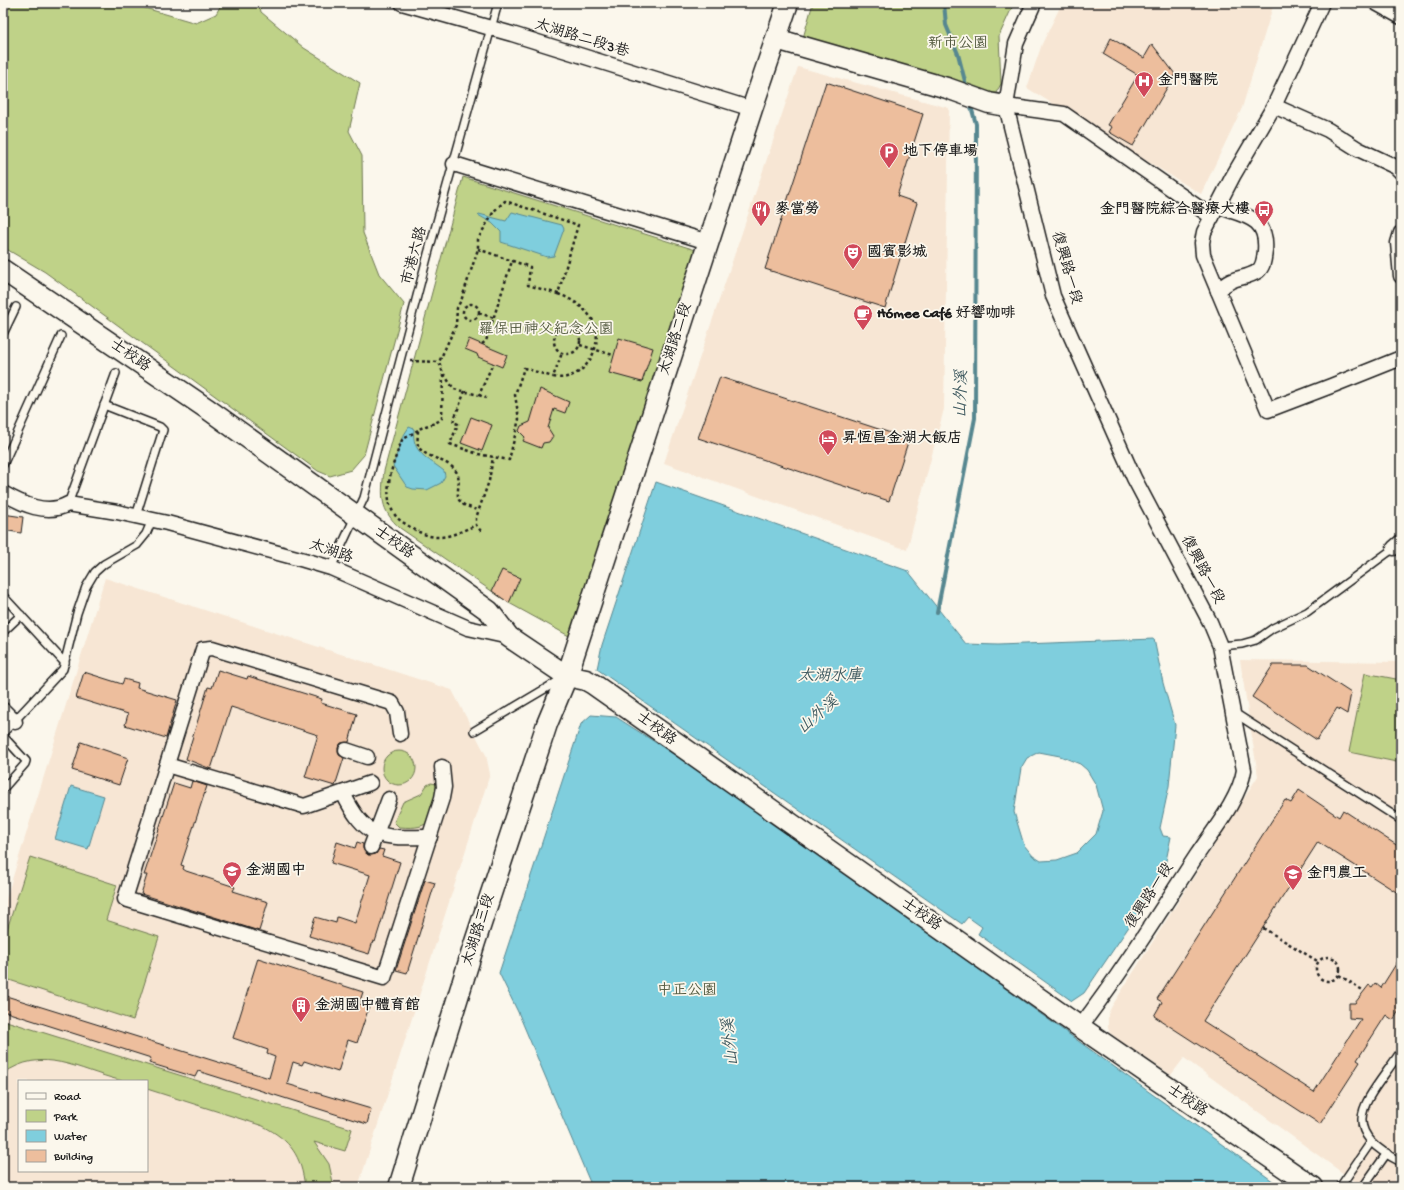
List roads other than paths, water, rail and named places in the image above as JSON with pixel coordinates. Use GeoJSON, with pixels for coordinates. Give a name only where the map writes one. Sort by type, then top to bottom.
{"type":"FeatureCollection","features":[{"type":"Feature","properties":{"kind":"street","name":"太湖路二段3巷"},"geometry":{"type":"LineString","coordinates":[[402,3],[492,29],[752,109]]}},
{"type":"Feature","properties":{"kind":"street","name":"太湖路二段"},"geometry":{"type":"LineString","coordinates":[[567,676],[708,242],[788,3]]}},
{"type":"Feature","properties":{"kind":"street"},"geometry":{"type":"LineString","coordinates":[[998,105],[1016,44],[1034,3]]}},
{"type":"Feature","properties":{"kind":"street"},"geometry":{"type":"LineString","coordinates":[[1322,3],[1274,106],[1204,232],[1202,243],[1203,255],[1268,410],[1401,358]]}},
{"type":"Feature","properties":{"kind":"street"},"geometry":{"type":"LineString","coordinates":[[1376,3],[1401,17]]}},
{"type":"Feature","properties":{"kind":"street"},"geometry":{"type":"LineString","coordinates":[[776,39],[947,88],[998,105],[1064,114],[1215,211],[1253,220],[1264,231],[1266,239],[1263,265],[1258,270],[1233,278],[1225,283],[1218,291]]}},
{"type":"Feature","properties":{"kind":"street","name":"復興路一段"},"geometry":{"type":"LineString","coordinates":[[998,105],[1053,296],[1134,478],[1210,622],[1220,646],[1244,770],[1242,781],[1218,823],[1110,987],[1080,1027]]}},
{"type":"Feature","properties":{"kind":"street"},"geometry":{"type":"LineString","coordinates":[[1274,106],[1328,130],[1358,149],[1396,167],[1401,172]]}},
{"type":"Feature","properties":{"kind":"street"},"geometry":{"type":"LineString","coordinates":[[454,164],[708,242]]}},
{"type":"Feature","properties":{"kind":"street"},"geometry":{"type":"LineString","coordinates":[[1401,233],[1398,243],[1401,276]]}},
{"type":"Feature","properties":{"kind":"street","name":"士校路"},"geometry":{"type":"LineString","coordinates":[[3,270],[209,410],[489,611],[509,637],[567,676],[586,680],[593,684],[1080,1027],[1313,1187]]}},
{"type":"Feature","properties":{"kind":"street"},"geometry":{"type":"LineString","coordinates":[[3,493],[23,504],[44,508],[59,508],[68,504]]}},
{"type":"Feature","properties":{"kind":"street","name":"太湖路"},"geometry":{"type":"LineString","coordinates":[[68,504],[136,516],[331,568],[468,628],[509,637]]}},
{"type":"Feature","properties":{"kind":"street"},"geometry":{"type":"LineString","coordinates":[[400,734],[397,712],[392,703],[212,648],[203,649],[125,899],[384,978],[430,837],[444,787],[442,767]]}},
{"type":"Feature","properties":{"kind":"street","name":"太湖路三段"},"geometry":{"type":"LineString","coordinates":[[399,1187],[484,913],[550,717],[567,676]]}},
{"type":"Feature","properties":{"kind":"street"},"geometry":{"type":"LineString","coordinates":[[3,710],[15,722]]}},
{"type":"Feature","properties":{"kind":"street"},"geometry":{"type":"LineString","coordinates":[[346,750],[367,757]]}},
{"type":"Feature","properties":{"kind":"street"},"geometry":{"type":"LineString","coordinates":[[167,765],[304,806],[370,783]]}},
{"type":"Feature","properties":{"kind":"street"},"geometry":{"type":"LineString","coordinates":[[343,793],[353,814],[362,824],[376,833],[390,837],[430,837]]}},
{"type":"Feature","properties":{"kind":"street"},"geometry":{"type":"LineString","coordinates":[[371,847],[389,799]]}},
{"type":"Feature","properties":{"kind":"lane","name":"市港六路"},"geometry":{"type":"LineString","coordinates":[[331,568],[364,498],[372,472],[428,254],[492,29],[498,3]]}},
{"type":"Feature","properties":{"kind":"lane"},"geometry":{"type":"LineString","coordinates":[[3,334],[16,307]]}},
{"type":"Feature","properties":{"kind":"lane"},"geometry":{"type":"LineString","coordinates":[[3,465],[61,336]]}},
{"type":"Feature","properties":{"kind":"lane"},"geometry":{"type":"LineString","coordinates":[[68,504],[116,373]]}},
{"type":"Feature","properties":{"kind":"lane"},"geometry":{"type":"LineString","coordinates":[[104,405],[160,427],[163,430],[136,516]]}},
{"type":"Feature","properties":{"kind":"lane"},"geometry":{"type":"LineString","coordinates":[[3,789],[26,761],[3,734],[63,669],[69,638],[77,613],[86,588],[95,572],[104,564],[137,545],[146,534],[152,520]]}},
{"type":"Feature","properties":{"kind":"lane"},"geometry":{"type":"LineString","coordinates":[[1220,646],[1242,644],[1256,640],[1274,628],[1307,612],[1397,545]]}},
{"type":"Feature","properties":{"kind":"lane"},"geometry":{"type":"LineString","coordinates":[[3,596],[65,663]]}},
{"type":"Feature","properties":{"kind":"lane"},"geometry":{"type":"LineString","coordinates":[[3,632],[20,615]]}},
{"type":"Feature","properties":{"kind":"lane"},"geometry":{"type":"LineString","coordinates":[[474,731],[567,676]]}},
{"type":"Feature","properties":{"kind":"lane"},"geometry":{"type":"LineString","coordinates":[[1233,712],[1401,820]]}},
{"type":"Feature","properties":{"kind":"lane"},"geometry":{"type":"LineString","coordinates":[[1401,1056],[1398,1054],[1362,1110],[1361,1117],[1363,1130],[1371,1142],[1401,1162]]}},
{"type":"Feature","properties":{"kind":"lane"},"geometry":{"type":"LineString","coordinates":[[1340,1187],[1371,1142]]}},
{"type":"Feature","properties":{"kind":"lane"},"geometry":{"type":"LineString","coordinates":[[1363,1187],[1387,1153]]}},
{"type":"Feature","properties":{"kind":"water"},"geometry":{"type":"Polygon","coordinates":[[[512,212],[562,225],[564,229],[554,256],[547,257],[501,242],[501,232],[492,223],[478,215],[506,221],[512,212]]]}},
{"type":"Feature","properties":{"kind":"water"},"geometry":{"type":"Polygon","coordinates":[[[409,427],[414,429],[415,444],[418,449],[422,454],[444,471],[445,476],[441,483],[427,490],[407,487],[393,466],[402,438],[409,427]]]}},
{"type":"Feature","properties":{"kind":"water","name":"太湖水庫"},"geometry":{"type":"Polygon","coordinates":[[[656,482],[908,571],[966,644],[998,645],[1154,639],[1163,683],[1175,725],[1169,786],[1160,828],[1163,836],[1171,837],[1164,870],[1149,897],[1084,993],[1072,1001],[978,934],[982,927],[968,917],[962,924],[597,669],[602,645],[656,482]],[[1039,752],[1027,758],[1021,768],[1014,812],[1024,845],[1033,856],[1041,861],[1057,860],[1077,853],[1096,834],[1103,811],[1096,785],[1087,770],[1080,764],[1060,756],[1039,752]]]}},
{"type":"Feature","properties":{"kind":"water","name":"中正公園"},"geometry":{"type":"Polygon","coordinates":[[[591,715],[616,717],[734,793],[1281,1187],[592,1187],[518,1012],[499,973],[581,724],[591,715]]]}},
{"type":"Feature","properties":{"kind":"water"},"geometry":{"type":"Polygon","coordinates":[[[71,786],[104,796],[88,849],[55,839],[71,786]]]}},
{"type":"Feature","properties":{"kind":"waterway","name":"山外溪"},"geometry":{"type":"LineString","coordinates":[[944,3],[946,25],[958,54],[967,89]]}},
{"type":"Feature","properties":{"kind":"waterway","name":"山外溪"},"geometry":{"type":"LineString","coordinates":[[937,612],[975,418],[976,124],[970,103]]}},
{"type":"Feature","properties":{"kind":"place","name":"金門醫院"},"geometry":{"type":"Point","coordinates":[1144,98]}},
{"type":"Feature","properties":{"kind":"place","name":"地下停車場"},"geometry":{"type":"Point","coordinates":[889,169]}},
{"type":"Feature","properties":{"kind":"place","name":"麥當勞"},"geometry":{"type":"Point","coordinates":[761,227]}},
{"type":"Feature","properties":{"kind":"place","name":"金門醫院綜合醫療大樓"},"geometry":{"type":"Point","coordinates":[1264,227]}},
{"type":"Feature","properties":{"kind":"place","name":"國賓影城"},"geometry":{"type":"Point","coordinates":[853,270]}},
{"type":"Feature","properties":{"kind":"place","name":"Hómee Café 好響咖啡"},"geometry":{"type":"Point","coordinates":[863,331]}},
{"type":"Feature","properties":{"kind":"place","name":"昇恆昌金湖大飯店"},"geometry":{"type":"Point","coordinates":[828,456]}},
{"type":"Feature","properties":{"kind":"place","name":"金湖國中"},"geometry":{"type":"Point","coordinates":[232,888]}},
{"type":"Feature","properties":{"kind":"place","name":"金門農工"},"geometry":{"type":"Point","coordinates":[1293,891]}},
{"type":"Feature","properties":{"kind":"place","name":"金湖國中體育館"},"geometry":{"type":"Point","coordinates":[301,1023]}},
{"type":"Feature","properties":{"kind":"park label","name":"新市公園"},"geometry":{"type":"Point","coordinates":[958,44]}},
{"type":"Feature","properties":{"kind":"park label","name":"羅保田神父紀念公園"},"geometry":{"type":"Point","coordinates":[546,330]}}]}
